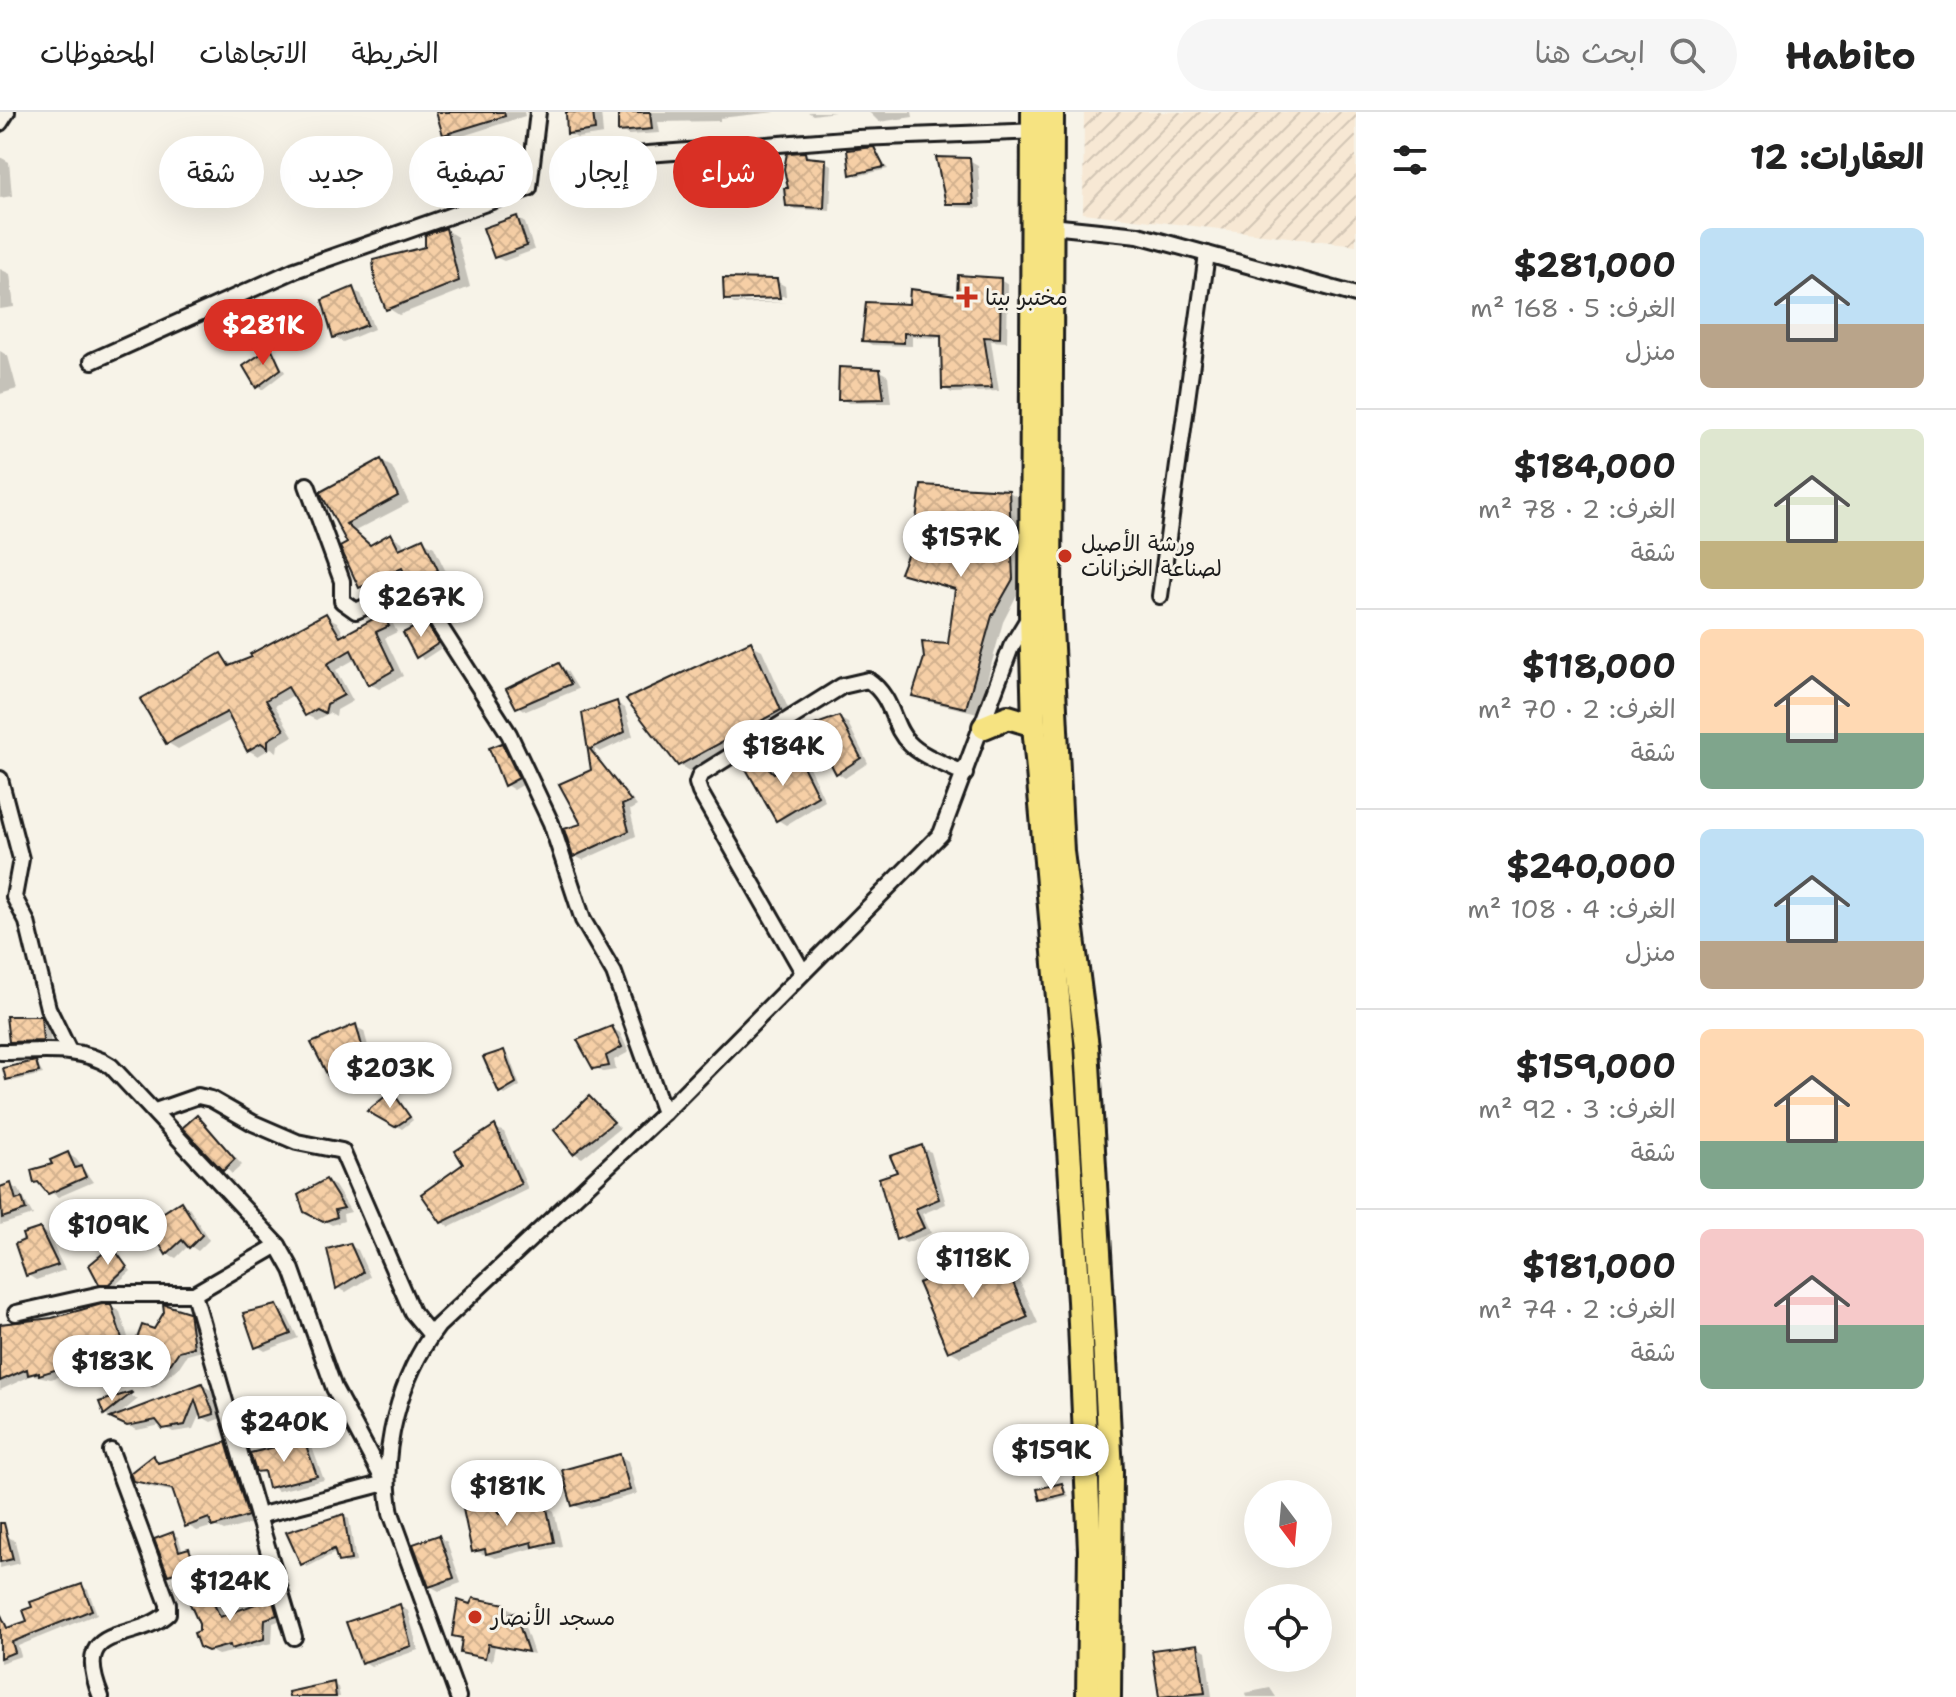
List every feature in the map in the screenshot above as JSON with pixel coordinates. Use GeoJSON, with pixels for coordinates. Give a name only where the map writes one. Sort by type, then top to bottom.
{"type":"FeatureCollection","features":[{"type":"Feature","properties":{"kind":"highway"},"geometry":{"type":"LineString","coordinates":[[1042,122],[1051,226],[1034,725],[1062,1043],[1079,1301],[1090,1550],[1088,1697]]}},
{"type":"Feature","properties":{"kind":"highway"},"geometry":{"type":"LineString","coordinates":[[1042,122],[1040,610],[1062,852],[1087,1047],[1111,1471],[1109,1697]]}},
{"type":"Feature","properties":{"kind":"highway"},"geometry":{"type":"LineString","coordinates":[[984,727],[1008,717],[1034,725]]}},
{"type":"Feature","properties":{"kind":"street"},"geometry":{"type":"LineString","coordinates":[[0,123],[7,112]]}},
{"type":"Feature","properties":{"kind":"street"},"geometry":{"type":"LineString","coordinates":[[92,361],[295,270],[529,188],[538,112]]}},
{"type":"Feature","properties":{"kind":"street"},"geometry":{"type":"LineString","coordinates":[[657,153],[1042,122]]}},
{"type":"Feature","properties":{"kind":"street"},"geometry":{"type":"LineString","coordinates":[[1051,226],[1127,233],[1356,295]]}},
{"type":"Feature","properties":{"kind":"street"},"geometry":{"type":"LineString","coordinates":[[1160,596],[1207,254]]}},
{"type":"Feature","properties":{"kind":"street"},"geometry":{"type":"LineString","coordinates":[[307,485],[342,581],[342,601],[356,611],[377,602],[414,596],[423,600],[509,734],[551,823],[583,920],[614,973],[664,1113]]}},
{"type":"Feature","properties":{"kind":"street"},"geometry":{"type":"LineString","coordinates":[[385,1483],[396,1416],[431,1335],[664,1113],[941,834],[984,727],[1011,647],[1040,610]]}},
{"type":"Feature","properties":{"kind":"street"},"geometry":{"type":"LineString","coordinates":[[803,972],[700,792],[697,783],[700,775],[842,686],[868,680],[885,697],[909,744],[965,774]]}},
{"type":"Feature","properties":{"kind":"street"},"geometry":{"type":"LineString","coordinates":[[0,779],[21,859],[14,897],[27,922],[48,1008],[69,1051]]}},
{"type":"Feature","properties":{"kind":"street"},"geometry":{"type":"LineString","coordinates":[[0,1052],[69,1051],[94,1055],[111,1066],[278,1245],[308,1310],[334,1388],[385,1483],[391,1513],[458,1697]]}},
{"type":"Feature","properties":{"kind":"street"},"geometry":{"type":"LineString","coordinates":[[155,1111],[198,1096],[211,1099],[253,1123],[297,1142],[342,1151],[412,1312],[431,1335]]}},
{"type":"Feature","properties":{"kind":"street"},"geometry":{"type":"LineString","coordinates":[[16,1313],[101,1294],[194,1294],[278,1245]]}},
{"type":"Feature","properties":{"kind":"street"},"geometry":{"type":"LineString","coordinates":[[194,1294],[294,1637]]}},
{"type":"Feature","properties":{"kind":"street"},"geometry":{"type":"LineString","coordinates":[[101,1697],[91,1662],[94,1651],[123,1631],[161,1619],[168,1613],[168,1604],[111,1451]]}},
{"type":"Feature","properties":{"kind":"street"},"geometry":{"type":"LineString","coordinates":[[258,1516],[385,1483]]}},
{"type":"Feature","properties":{"kind":"shaded area"},"geometry":{"type":"Polygon","coordinates":[[[1084,112],[1356,112],[1356,245],[1083,213],[1084,112]]]}},
{"type":"Feature","properties":{"kind":"building"},"geometry":{"type":"Polygon","coordinates":[[[436,112],[504,112],[505,116],[443,135],[436,112]]]}},
{"type":"Feature","properties":{"kind":"building"},"geometry":{"type":"Polygon","coordinates":[[[566,112],[593,112],[595,130],[567,134],[566,112]]]}},
{"type":"Feature","properties":{"kind":"building"},"geometry":{"type":"Polygon","coordinates":[[[618,112],[650,112],[652,129],[618,132],[618,112]]]}},
{"type":"Feature","properties":{"kind":"building"},"geometry":{"type":"Polygon","coordinates":[[[874,147],[884,167],[850,175],[847,150],[874,147]]]}},
{"type":"Feature","properties":{"kind":"building"},"geometry":{"type":"Polygon","coordinates":[[[805,152],[806,157],[826,159],[824,208],[786,206],[784,188],[788,188],[784,169],[787,153],[805,152]]]}},
{"type":"Feature","properties":{"kind":"building"},"geometry":{"type":"Polygon","coordinates":[[[936,157],[970,158],[974,204],[946,204],[936,157]]]}},
{"type":"Feature","properties":{"kind":"building"},"geometry":{"type":"Polygon","coordinates":[[[517,216],[527,246],[494,258],[483,228],[517,216]]]}},
{"type":"Feature","properties":{"kind":"building"},"geometry":{"type":"Polygon","coordinates":[[[446,228],[459,281],[386,310],[375,282],[373,260],[425,247],[425,235],[446,228]]]}},
{"type":"Feature","properties":{"kind":"building"},"geometry":{"type":"Polygon","coordinates":[[[958,275],[1001,278],[1000,338],[984,337],[992,388],[942,389],[941,335],[904,333],[904,343],[862,341],[866,302],[909,304],[910,289],[957,295],[958,275]]]}},
{"type":"Feature","properties":{"kind":"building"},"geometry":{"type":"Polygon","coordinates":[[[723,278],[777,279],[780,298],[724,300],[723,278]]]}},
{"type":"Feature","properties":{"kind":"building"},"geometry":{"type":"Polygon","coordinates":[[[353,287],[367,325],[333,338],[322,300],[353,287]]]}},
{"type":"Feature","properties":{"kind":"building"},"geometry":{"type":"Polygon","coordinates":[[[271,347],[281,369],[256,388],[243,366],[271,347]]]}},
{"type":"Feature","properties":{"kind":"building"},"geometry":{"type":"Polygon","coordinates":[[[839,367],[880,369],[884,399],[838,400],[839,367]]]}},
{"type":"Feature","properties":{"kind":"building"},"geometry":{"type":"Polygon","coordinates":[[[381,459],[398,496],[346,524],[370,545],[391,533],[399,549],[423,538],[438,570],[410,585],[402,568],[359,588],[340,547],[347,543],[320,492],[381,459]]]}},
{"type":"Feature","properties":{"kind":"building"},"geometry":{"type":"Polygon","coordinates":[[[921,485],[1009,490],[1013,579],[992,616],[966,708],[912,696],[924,658],[922,642],[948,644],[955,589],[900,573],[913,541],[921,485]]]}},
{"type":"Feature","properties":{"kind":"building"},"geometry":{"type":"Polygon","coordinates":[[[326,613],[340,637],[382,614],[389,626],[376,632],[394,670],[368,685],[351,650],[327,664],[344,695],[327,704],[325,713],[317,709],[305,716],[288,687],[266,700],[284,730],[268,740],[268,748],[261,743],[247,751],[227,712],[166,744],[140,699],[221,653],[229,666],[252,657],[250,654],[326,613]]]}},
{"type":"Feature","properties":{"kind":"building"},"geometry":{"type":"Polygon","coordinates":[[[423,618],[439,643],[416,658],[403,633],[421,624],[419,620],[423,618]]]}},
{"type":"Feature","properties":{"kind":"building"},"geometry":{"type":"Polygon","coordinates":[[[751,641],[781,710],[678,766],[626,699],[751,641]]]}},
{"type":"Feature","properties":{"kind":"building"},"geometry":{"type":"Polygon","coordinates":[[[559,663],[571,684],[516,708],[506,689],[559,663]]]}},
{"type":"Feature","properties":{"kind":"building"},"geometry":{"type":"Polygon","coordinates":[[[617,701],[625,732],[590,749],[631,801],[622,805],[629,831],[573,857],[564,829],[581,824],[559,784],[591,770],[582,713],[617,701]]]}},
{"type":"Feature","properties":{"kind":"building"},"geometry":{"type":"Polygon","coordinates":[[[839,716],[861,758],[836,774],[811,726],[839,716]]]}},
{"type":"Feature","properties":{"kind":"building"},"geometry":{"type":"Polygon","coordinates":[[[502,743],[519,778],[504,786],[489,748],[502,743]]]}},
{"type":"Feature","properties":{"kind":"building"},"geometry":{"type":"Polygon","coordinates":[[[800,760],[818,796],[776,821],[746,769],[763,763],[774,773],[800,760]]]}},
{"type":"Feature","properties":{"kind":"building"},"geometry":{"type":"Polygon","coordinates":[[[6,1016],[41,1016],[43,1041],[9,1042],[6,1016]]]}},
{"type":"Feature","properties":{"kind":"building"},"geometry":{"type":"Polygon","coordinates":[[[356,1024],[366,1061],[328,1076],[311,1043],[356,1024]]]}},
{"type":"Feature","properties":{"kind":"building"},"geometry":{"type":"Polygon","coordinates":[[[612,1026],[622,1047],[606,1056],[609,1066],[593,1069],[577,1040],[612,1026]]]}},
{"type":"Feature","properties":{"kind":"building"},"geometry":{"type":"Polygon","coordinates":[[[504,1050],[516,1083],[499,1093],[483,1057],[504,1050]]]}},
{"type":"Feature","properties":{"kind":"building"},"geometry":{"type":"Polygon","coordinates":[[[36,1061],[39,1072],[6,1080],[3,1068],[36,1061]]]}},
{"type":"Feature","properties":{"kind":"building"},"geometry":{"type":"Polygon","coordinates":[[[392,1091],[410,1117],[395,1127],[367,1111],[392,1091]]]}},
{"type":"Feature","properties":{"kind":"building"},"geometry":{"type":"Polygon","coordinates":[[[589,1096],[614,1122],[573,1154],[554,1130],[589,1096]]]}},
{"type":"Feature","properties":{"kind":"building"},"geometry":{"type":"Polygon","coordinates":[[[197,1115],[235,1159],[223,1171],[182,1128],[197,1115]]]}},
{"type":"Feature","properties":{"kind":"building"},"geometry":{"type":"Polygon","coordinates":[[[495,1125],[521,1184],[441,1223],[421,1194],[463,1164],[455,1151],[495,1125]]]}},
{"type":"Feature","properties":{"kind":"building"},"geometry":{"type":"Polygon","coordinates":[[[922,1145],[939,1199],[915,1209],[924,1228],[896,1240],[879,1178],[897,1172],[890,1156],[922,1145]]]}},
{"type":"Feature","properties":{"kind":"building"},"geometry":{"type":"Polygon","coordinates":[[[68,1152],[75,1168],[81,1166],[86,1177],[48,1194],[38,1182],[34,1183],[31,1170],[52,1164],[50,1160],[68,1152]]]}},
{"type":"Feature","properties":{"kind":"building"},"geometry":{"type":"Polygon","coordinates":[[[326,1179],[344,1208],[335,1210],[337,1217],[323,1222],[304,1212],[298,1195],[326,1179]]]}},
{"type":"Feature","properties":{"kind":"building"},"geometry":{"type":"Polygon","coordinates":[[[11,1183],[16,1200],[22,1198],[26,1210],[2,1218],[0,1187],[11,1183]]]}},
{"type":"Feature","properties":{"kind":"building"},"geometry":{"type":"Polygon","coordinates":[[[181,1201],[202,1235],[189,1248],[182,1240],[166,1255],[147,1223],[181,1201]]]}},
{"type":"Feature","properties":{"kind":"building"},"geometry":{"type":"Polygon","coordinates":[[[40,1228],[58,1265],[26,1276],[15,1244],[24,1240],[22,1234],[40,1228]]]}},
{"type":"Feature","properties":{"kind":"building"},"geometry":{"type":"Polygon","coordinates":[[[350,1243],[363,1272],[336,1289],[327,1249],[350,1243]]]}},
{"type":"Feature","properties":{"kind":"building"},"geometry":{"type":"Polygon","coordinates":[[[112,1246],[127,1267],[109,1284],[99,1284],[89,1265],[112,1246]]]}},
{"type":"Feature","properties":{"kind":"building"},"geometry":{"type":"Polygon","coordinates":[[[998,1248],[1028,1317],[948,1352],[918,1283],[998,1248]]]}},
{"type":"Feature","properties":{"kind":"building"},"geometry":{"type":"Polygon","coordinates":[[[111,1304],[125,1348],[39,1375],[39,1372],[28,1375],[27,1369],[0,1381],[0,1324],[52,1318],[111,1304]]]}},
{"type":"Feature","properties":{"kind":"building"},"geometry":{"type":"Polygon","coordinates":[[[163,1304],[189,1312],[194,1347],[179,1351],[171,1363],[143,1385],[132,1352],[142,1325],[154,1329],[164,1312],[163,1304]]]}},
{"type":"Feature","properties":{"kind":"building"},"geometry":{"type":"Polygon","coordinates":[[[277,1305],[291,1334],[255,1348],[243,1313],[277,1305]]]}},
{"type":"Feature","properties":{"kind":"building"},"geometry":{"type":"Polygon","coordinates":[[[202,1383],[214,1414],[201,1418],[195,1400],[185,1425],[163,1429],[156,1420],[127,1426],[110,1418],[202,1383]]]}},
{"type":"Feature","properties":{"kind":"building"},"geometry":{"type":"Polygon","coordinates":[[[132,1393],[104,1415],[99,1402],[132,1393]]]}},
{"type":"Feature","properties":{"kind":"building"},"geometry":{"type":"Polygon","coordinates":[[[304,1440],[317,1476],[268,1488],[264,1471],[256,1472],[250,1453],[304,1440]]]}},
{"type":"Feature","properties":{"kind":"building"},"geometry":{"type":"Polygon","coordinates":[[[226,1442],[248,1516],[212,1527],[209,1518],[185,1527],[172,1489],[133,1481],[130,1473],[153,1455],[158,1463],[226,1442]]]}},
{"type":"Feature","properties":{"kind":"building"},"geometry":{"type":"Polygon","coordinates":[[[620,1454],[630,1490],[572,1506],[562,1470],[620,1454]]]}},
{"type":"Feature","properties":{"kind":"building"},"geometry":{"type":"Polygon","coordinates":[[[1062,1483],[1065,1494],[1040,1500],[1037,1489],[1062,1483]]]}},
{"type":"Feature","properties":{"kind":"building"},"geometry":{"type":"Polygon","coordinates":[[[497,1503],[499,1514],[546,1504],[554,1542],[533,1547],[532,1542],[486,1554],[485,1549],[472,1552],[463,1509],[497,1503]]]}},
{"type":"Feature","properties":{"kind":"building"},"geometry":{"type":"Polygon","coordinates":[[[344,1514],[351,1560],[338,1562],[334,1549],[301,1565],[286,1532],[344,1514]]]}},
{"type":"Feature","properties":{"kind":"building"},"geometry":{"type":"Polygon","coordinates":[[[0,1523],[4,1523],[13,1559],[0,1562],[0,1523]]]}},
{"type":"Feature","properties":{"kind":"building"},"geometry":{"type":"Polygon","coordinates":[[[173,1532],[179,1551],[189,1548],[195,1567],[168,1575],[154,1539],[173,1532]]]}},
{"type":"Feature","properties":{"kind":"building"},"geometry":{"type":"Polygon","coordinates":[[[439,1535],[454,1578],[429,1587],[413,1544],[439,1535]]]}},
{"type":"Feature","properties":{"kind":"building"},"geometry":{"type":"Polygon","coordinates":[[[230,1556],[239,1585],[210,1595],[200,1566],[230,1556]]]}},
{"type":"Feature","properties":{"kind":"building"},"geometry":{"type":"Polygon","coordinates":[[[82,1584],[92,1610],[12,1642],[15,1652],[0,1658],[0,1613],[7,1628],[27,1621],[23,1610],[32,1607],[30,1602],[82,1584]]]}},
{"type":"Feature","properties":{"kind":"building"},"geometry":{"type":"Polygon","coordinates":[[[208,1591],[220,1617],[272,1598],[277,1615],[265,1619],[264,1639],[231,1649],[230,1645],[208,1651],[199,1647],[194,1633],[199,1631],[199,1624],[188,1599],[208,1591]]]}},
{"type":"Feature","properties":{"kind":"building"},"geometry":{"type":"Polygon","coordinates":[[[473,1598],[506,1604],[504,1616],[515,1613],[528,1652],[488,1644],[485,1658],[460,1653],[462,1638],[452,1636],[458,1600],[470,1604],[473,1598]]]}},
{"type":"Feature","properties":{"kind":"building"},"geometry":{"type":"Polygon","coordinates":[[[400,1604],[411,1646],[361,1663],[346,1622],[400,1604]]]}},
{"type":"Feature","properties":{"kind":"building"},"geometry":{"type":"Polygon","coordinates":[[[1198,1644],[1205,1693],[1159,1697],[1152,1650],[1198,1644]]]}},
{"type":"Feature","properties":{"kind":"building"},"geometry":{"type":"Polygon","coordinates":[[[334,1682],[336,1697],[289,1697],[288,1692],[334,1682]]]}},
{"type":"Feature","properties":{"kind":"place","name":"مختبر بيتا"},"geometry":{"type":"Point","coordinates":[967,297]}},
{"type":"Feature","properties":{"kind":"place","name":"ورشة الأصيل لصناعة الخزانات"},"geometry":{"type":"Point","coordinates":[1065,556]}},
{"type":"Feature","properties":{"kind":"place","name":"مسجد الأنصار"},"geometry":{"type":"Point","coordinates":[475,1617]}}]}
